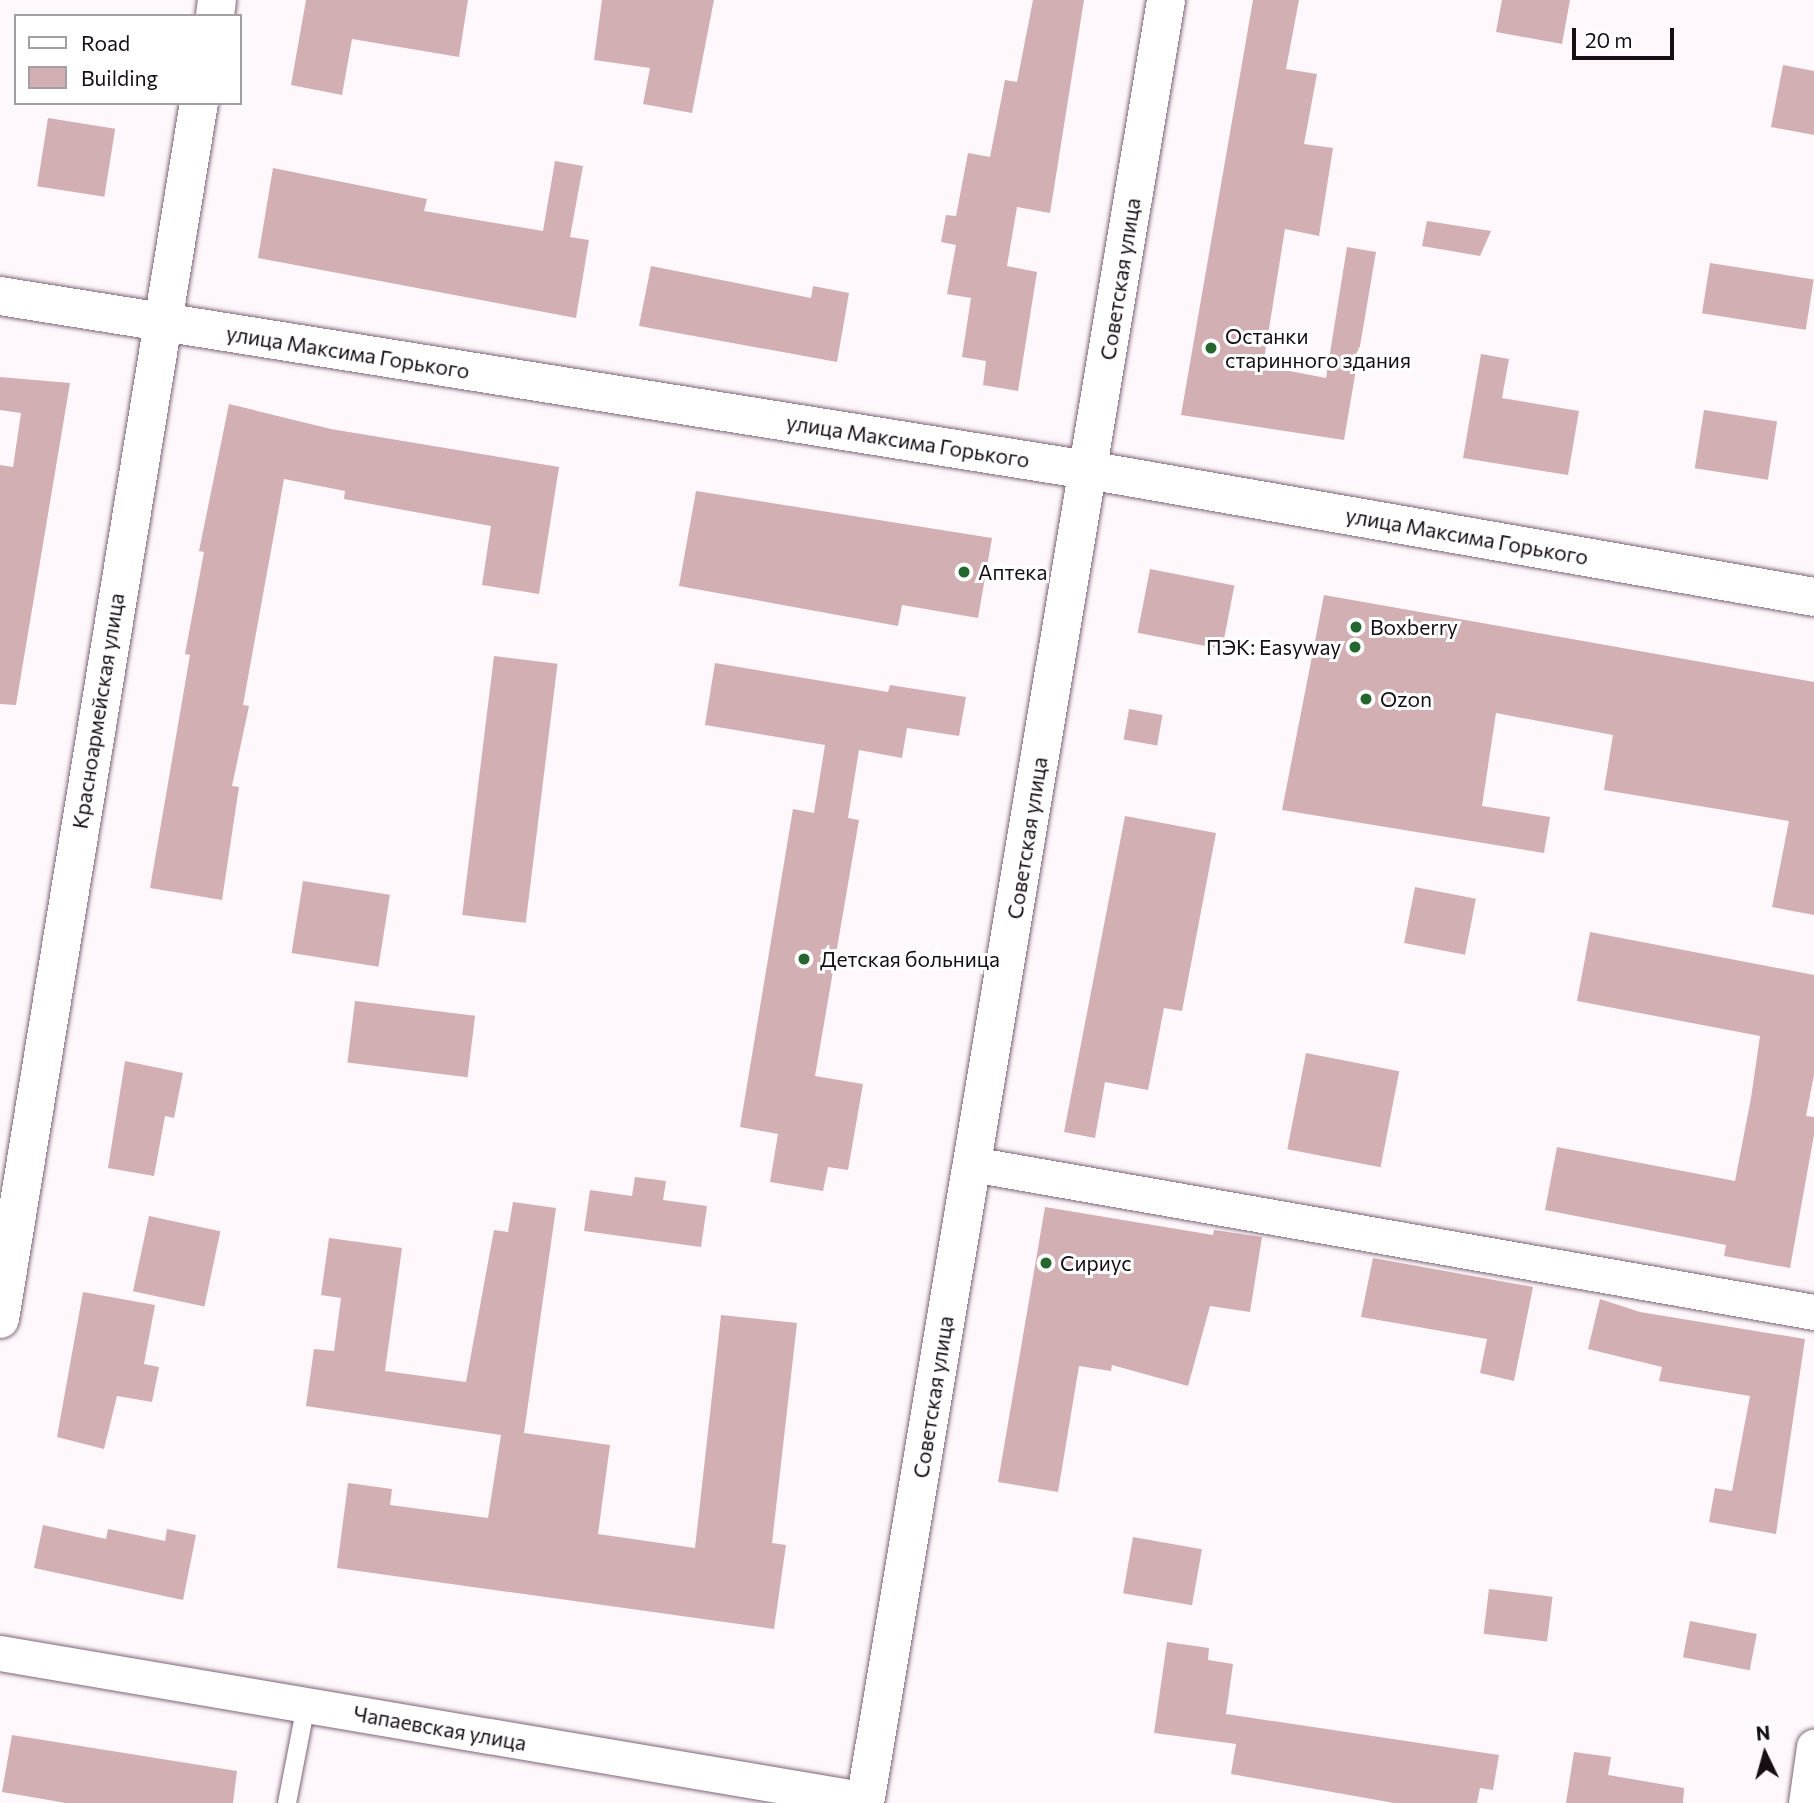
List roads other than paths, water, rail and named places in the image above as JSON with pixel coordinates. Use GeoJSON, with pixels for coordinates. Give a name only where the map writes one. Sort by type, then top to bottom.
{"type":"FeatureCollection","features":[{"type":"Feature","properties":{"kind":"street","name":"Советская улица"},"geometry":{"type":"LineString","coordinates":[[871,1802],[972,1164],[1166,0]]}},
{"type":"Feature","properties":{"kind":"street","name":"Красноармейская улица"},"geometry":{"type":"LineString","coordinates":[[0,1319],[4,1265],[160,322],[199,105]]}},
{"type":"Feature","properties":{"kind":"street","name":"улица Максима Горького"},"geometry":{"type":"LineString","coordinates":[[0,296],[1088,470],[1814,597]]}},
{"type":"Feature","properties":{"kind":"street"},"geometry":{"type":"LineString","coordinates":[[972,1164],[1814,1312]]}},
{"type":"Feature","properties":{"kind":"street","name":"Чапаевская улица"},"geometry":{"type":"LineString","coordinates":[[0,1653],[871,1802]]}},
{"type":"Feature","properties":{"kind":"street"},"geometry":{"type":"LineString","coordinates":[[1806,1803],[1814,1747]]}},
{"type":"Feature","properties":{"kind":"lane"},"geometry":{"type":"LineString","coordinates":[[287,1803],[306,1705]]}},
{"type":"Feature","properties":{"kind":"place","name":"Останки старинного здания"},"geometry":{"type":"Point","coordinates":[1211,348]}},
{"type":"Feature","properties":{"kind":"place","name":"Аптека"},"geometry":{"type":"Point","coordinates":[964,572]}},
{"type":"Feature","properties":{"kind":"place","name":"Boxberry"},"geometry":{"type":"Point","coordinates":[1356,627]}},
{"type":"Feature","properties":{"kind":"place","name":"ПЭК: Easyway"},"geometry":{"type":"Point","coordinates":[1355,647]}},
{"type":"Feature","properties":{"kind":"place","name":"Ozon"},"geometry":{"type":"Point","coordinates":[1366,699]}},
{"type":"Feature","properties":{"kind":"place","name":"Детская больница"},"geometry":{"type":"Point","coordinates":[804,959]}},
{"type":"Feature","properties":{"kind":"place","name":"Сириус"},"geometry":{"type":"Point","coordinates":[1046,1263]}}]}
